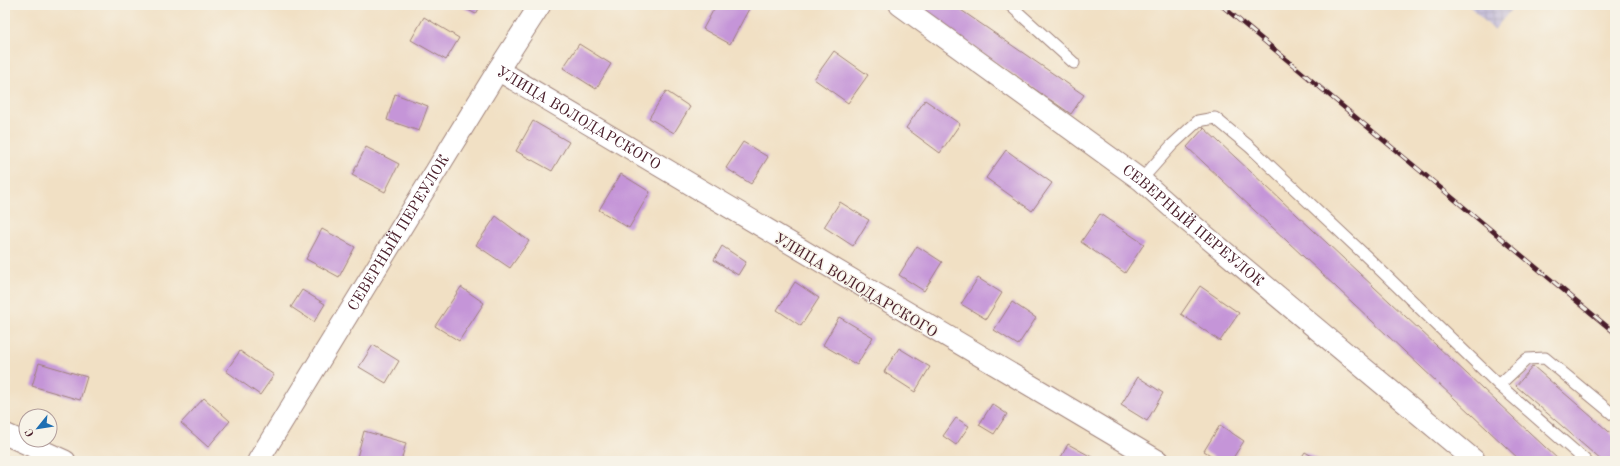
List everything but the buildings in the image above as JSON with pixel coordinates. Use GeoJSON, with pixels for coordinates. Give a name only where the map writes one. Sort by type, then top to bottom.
{"type":"FeatureCollection","features":[{"type":"Feature","properties":{"kind":"street","name":"СЕВЕРНЫЙ ПЕРЕУЛОК"},"geometry":{"type":"LineString","coordinates":[[258,461],[498,70],[540,5]]}},
{"type":"Feature","properties":{"kind":"street","name":"СЕВЕРНЫЙ ПЕРЕУЛОК"},"geometry":{"type":"LineString","coordinates":[[900,5],[1141,180],[1178,213],[1475,461]]}},
{"type":"Feature","properties":{"kind":"street","name":"УЛИЦА ВОЛОДАРСКОГО"},"geometry":{"type":"LineString","coordinates":[[498,70],[861,289],[1155,461]]}},
{"type":"Feature","properties":{"kind":"street","name":"УЛИЦА ВОЛОДАРСКОГО"},"geometry":{"type":"LineString","coordinates":[[498,70],[1158,461]]}},
{"type":"Feature","properties":{"kind":"street"},"geometry":{"type":"LineString","coordinates":[[5,434],[65,461]]}},
{"type":"Feature","properties":{"kind":"lane"},"geometry":{"type":"LineString","coordinates":[[1010,5],[1074,63]]}},
{"type":"Feature","properties":{"kind":"lane"},"geometry":{"type":"LineString","coordinates":[[1141,180],[1172,145],[1198,121],[1215,118],[1250,147],[1356,246],[1499,385],[1586,461]]}},
{"type":"Feature","properties":{"kind":"lane"},"geometry":{"type":"LineString","coordinates":[[1499,385],[1527,359],[1545,358],[1615,416]]}},
{"type":"Feature","properties":{"kind":"shaded area"},"geometry":{"type":"Polygon","coordinates":[[[1468,5],[1515,5],[1494,30],[1468,5]]]}},
{"type":"Feature","properties":{"kind":"railway"},"geometry":{"type":"LineString","coordinates":[[1221,5],[1615,333]]}}]}
